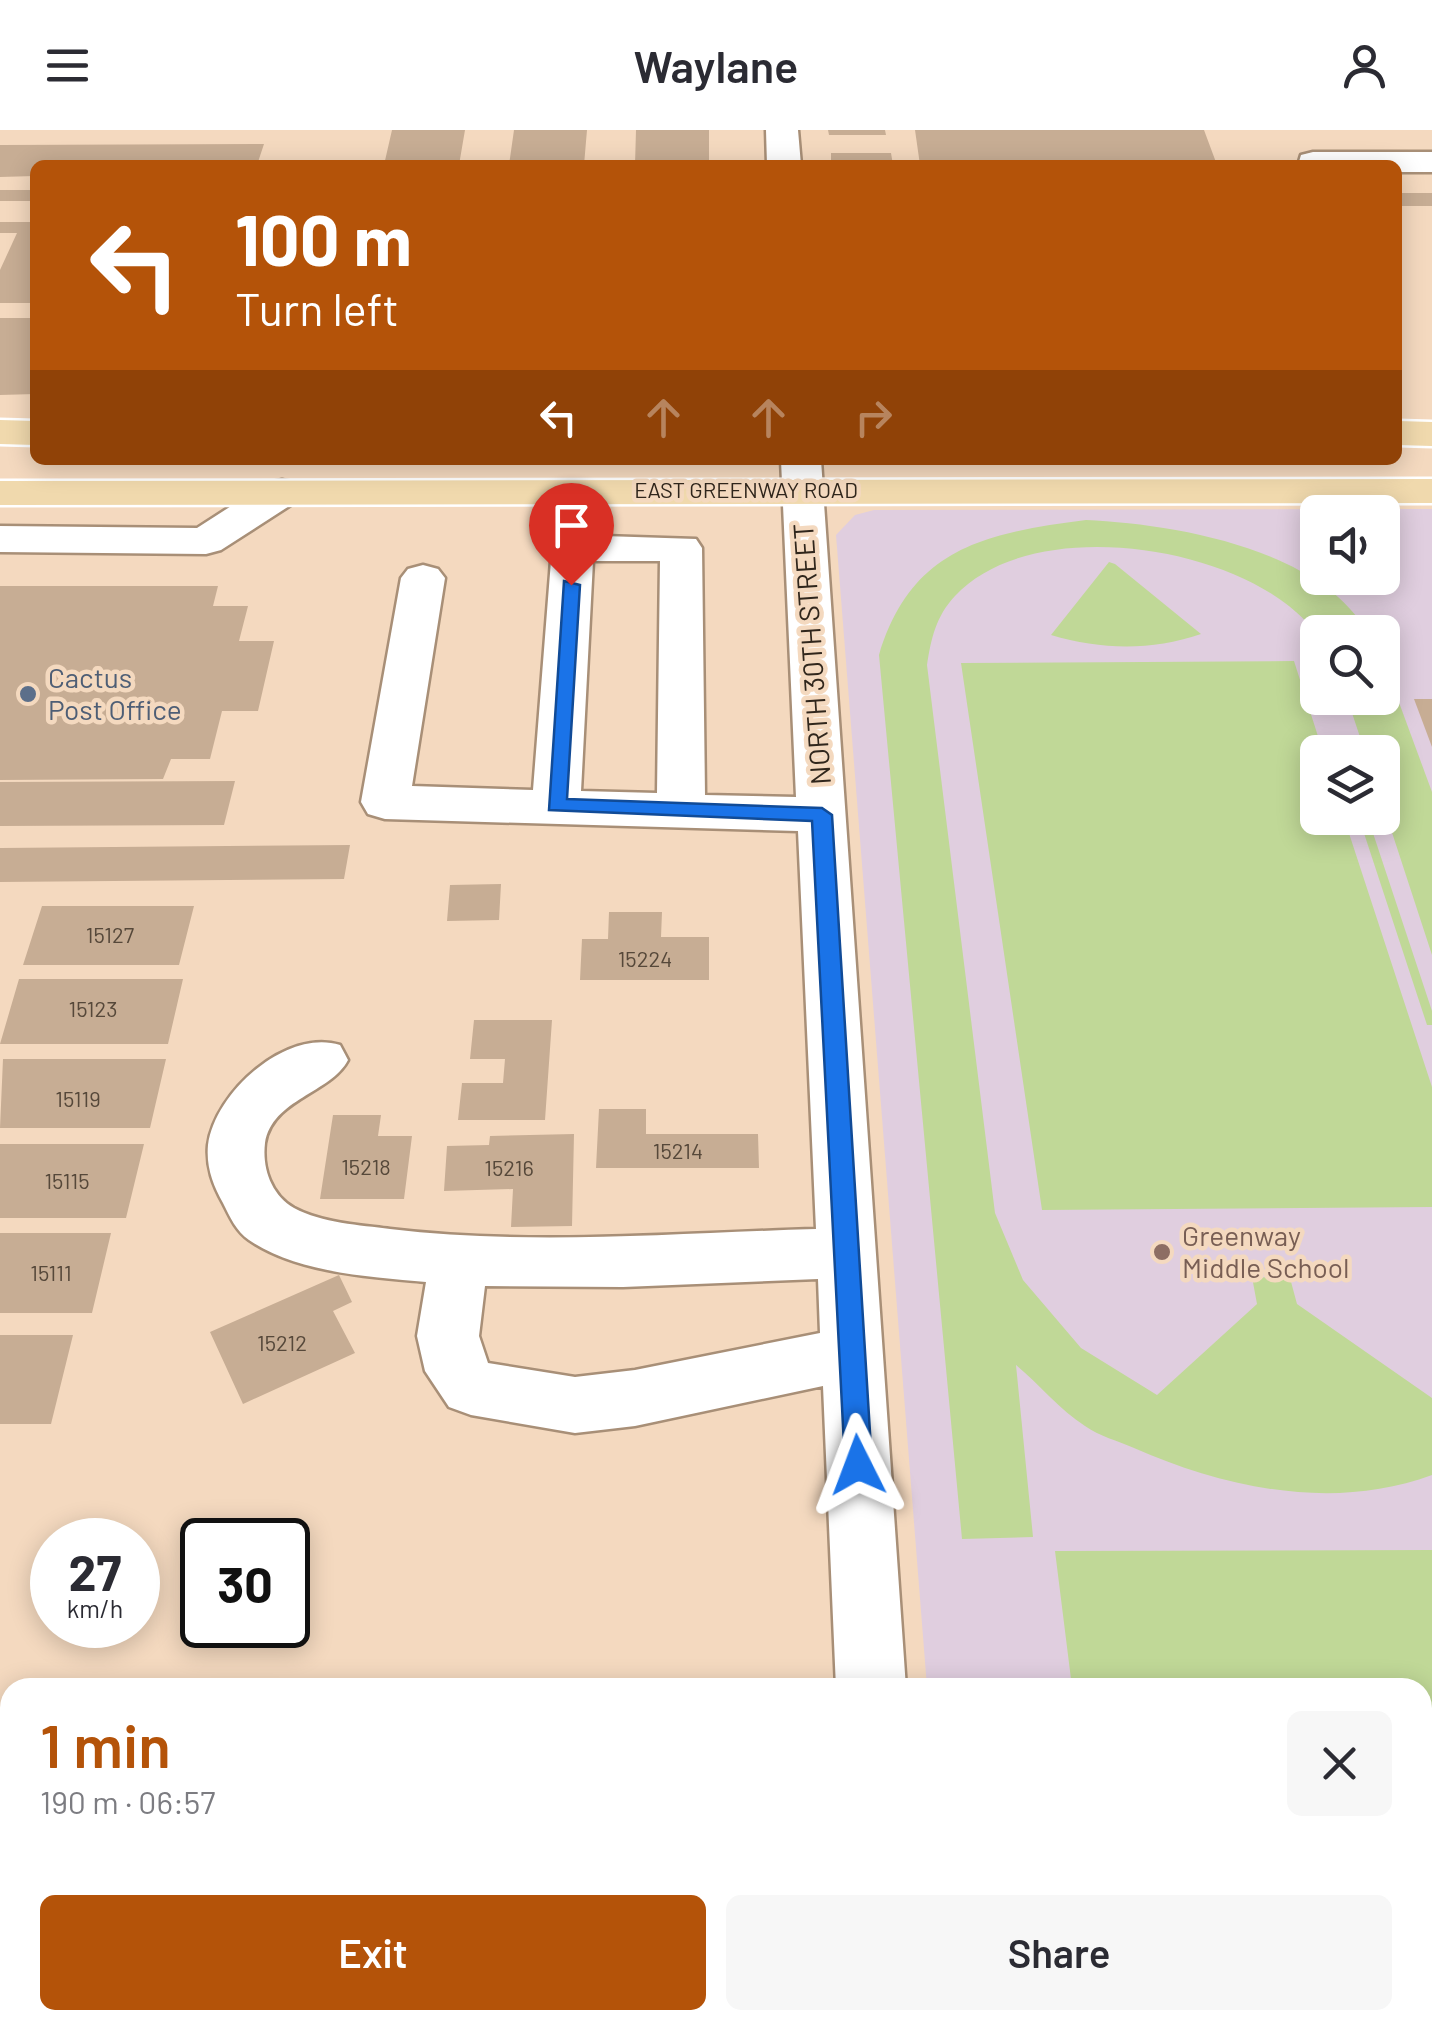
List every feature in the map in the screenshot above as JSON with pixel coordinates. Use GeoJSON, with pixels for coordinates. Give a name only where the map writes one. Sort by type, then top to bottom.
{"type":"FeatureCollection","features":[{"type":"Feature","properties":{"kind":"main road"},"geometry":{"type":"LineString","coordinates":[[0,432],[30,432]]}},
{"type":"Feature","properties":{"kind":"main road"},"geometry":{"type":"LineString","coordinates":[[1402,434],[1432,434]]}},
{"type":"Feature","properties":{"kind":"main road","name":"EAST GREENWAY ROAD"},"geometry":{"type":"LineString","coordinates":[[0,493],[282,492],[802,474],[1432,491]]}},
{"type":"Feature","properties":{"kind":"street"},"geometry":{"type":"LineString","coordinates":[[782,130],[784,160]]}},
{"type":"Feature","properties":{"kind":"street"},"geometry":{"type":"LineString","coordinates":[[1402,162],[1432,162]]}},
{"type":"Feature","properties":{"kind":"street","name":"NORTH 30TH STREET"},"geometry":{"type":"LineString","coordinates":[[802,474],[869,1678]]}},
{"type":"Feature","properties":{"kind":"street"},"geometry":{"type":"LineString","coordinates":[[0,538],[206,541],[282,492]]}},
{"type":"Feature","properties":{"kind":"street"},"geometry":{"type":"LineString","coordinates":[[556,805],[573,548],[681,548],[681,810]]}},
{"type":"Feature","properties":{"kind":"street"},"geometry":{"type":"LineString","coordinates":[[423,578],[385,802],[822,815]]}},
{"type":"Feature","properties":{"kind":"street"},"geometry":{"type":"LineString","coordinates":[[320,1060],[298,1069],[262,1096],[239,1132],[236,1166],[248,1200],[271,1225],[358,1250],[460,1262],[591,1264],[846,1252]]}},
{"type":"Feature","properties":{"kind":"street"},"geometry":{"type":"LineString","coordinates":[[460,1262],[448,1336],[456,1371],[471,1388],[575,1405],[635,1398],[852,1354]]}},
{"type":"Feature","properties":{"kind":"shaded area","name":"Greenway Middle School"},"geometry":{"type":"Polygon","coordinates":[[[1300,509],[1300,595],[1400,595],[1400,509],[1432,509],[1432,1678],[926,1678],[836,535],[855,515],[874,510],[1300,509]]]}},
{"type":"Feature","properties":{"kind":"green space"},"geometry":{"type":"Polygon","coordinates":[[[1086,520],[1160,527],[1241,546],[1300,572],[1300,595],[1335,595],[1354,615],[1300,617],[1287,604],[1245,579],[1196,561],[1142,550],[1088,547],[1036,553],[991,569],[955,596],[943,612],[927,665],[995,1213],[1023,1280],[1081,1348],[1157,1395],[1257,1304],[1252,1277],[1290,1278],[1297,1304],[1432,1398],[1432,1475],[1395,1486],[1319,1493],[1243,1484],[1206,1475],[1090,1430],[1016,1365],[1033,1537],[962,1539],[879,655],[893,619],[911,591],[932,569],[985,540],[1086,520]]]}},
{"type":"Feature","properties":{"kind":"green space"},"geometry":{"type":"Polygon","coordinates":[[[1109,562],[1201,634],[1145,646],[1089,644],[1051,635],[1109,562]]]}},
{"type":"Feature","properties":{"kind":"green space"},"geometry":{"type":"Polygon","coordinates":[[[1294,661],[1300,680],[1300,715],[1311,715],[1318,735],[1300,735],[1300,835],[1350,835],[1432,1087],[1432,1207],[1042,1210],[961,663],[1294,661]]]}},
{"type":"Feature","properties":{"kind":"green space"},"geometry":{"type":"Polygon","coordinates":[[[1400,705],[1432,792],[1432,955],[1393,835],[1400,835],[1400,735],[1359,735],[1353,715],[1400,715],[1400,705]]]}},
{"type":"Feature","properties":{"kind":"green space"},"geometry":{"type":"Polygon","coordinates":[[[1365,835],[1374,835],[1432,1011],[1432,1025],[1427,1025],[1365,835]]]}},
{"type":"Feature","properties":{"kind":"green space"},"geometry":{"type":"Polygon","coordinates":[[[1432,1550],[1432,1678],[1071,1678],[1055,1551],[1432,1550]]]}},
{"type":"Feature","properties":{"kind":"building"},"geometry":{"type":"Polygon","coordinates":[[[392,130],[465,130],[460,160],[385,160],[392,130]]]}},
{"type":"Feature","properties":{"kind":"building"},"geometry":{"type":"Polygon","coordinates":[[[514,130],[587,130],[584,160],[510,160],[514,130]]]}},
{"type":"Feature","properties":{"kind":"building"},"geometry":{"type":"Polygon","coordinates":[[[636,130],[709,130],[709,160],[635,160],[636,130]]]}},
{"type":"Feature","properties":{"kind":"building"},"geometry":{"type":"Polygon","coordinates":[[[828,130],[885,130],[886,135],[829,135],[828,130]]]}},
{"type":"Feature","properties":{"kind":"building"},"geometry":{"type":"Polygon","coordinates":[[[915,130],[1204,130],[1215,160],[919,160],[915,130]]]}},
{"type":"Feature","properties":{"kind":"building"},"geometry":{"type":"Polygon","coordinates":[[[264,144],[259,160],[30,160],[30,176],[0,177],[0,145],[264,144]]]}},
{"type":"Feature","properties":{"kind":"building"},"geometry":{"type":"Polygon","coordinates":[[[831,153],[891,153],[892,160],[831,160],[831,153]]]}},
{"type":"Feature","properties":{"kind":"building"},"geometry":{"type":"Polygon","coordinates":[[[0,190],[30,190],[30,201],[0,201],[0,190]]]}},
{"type":"Feature","properties":{"kind":"building"},"geometry":{"type":"Polygon","coordinates":[[[1402,193],[1432,193],[1432,206],[1402,206],[1402,193]]]}},
{"type":"Feature","properties":{"kind":"building"},"geometry":{"type":"Polygon","coordinates":[[[0,222],[30,222],[30,303],[0,303],[0,270],[17,233],[0,233],[0,222]]]}},
{"type":"Feature","properties":{"kind":"building"},"geometry":{"type":"Polygon","coordinates":[[[0,318],[30,318],[30,394],[0,395],[0,318]]]}},
{"type":"Feature","properties":{"kind":"building"},"geometry":{"type":"Polygon","coordinates":[[[0,586],[218,586],[213,606],[248,606],[239,641],[274,641],[258,711],[222,711],[210,759],[171,759],[163,779],[0,780],[0,586]]]}},
{"type":"Feature","properties":{"kind":"building"},"geometry":{"type":"Polygon","coordinates":[[[1414,699],[1432,699],[1432,747],[1414,699]]]}},
{"type":"Feature","properties":{"kind":"building"},"geometry":{"type":"Polygon","coordinates":[[[235,781],[224,825],[0,826],[0,782],[235,781]]]}},
{"type":"Feature","properties":{"kind":"building"},"geometry":{"type":"Polygon","coordinates":[[[350,845],[344,879],[0,882],[0,848],[350,845]]]}},
{"type":"Feature","properties":{"kind":"building"},"geometry":{"type":"Polygon","coordinates":[[[501,884],[499,920],[447,921],[450,885],[501,884]]]}},
{"type":"Feature","properties":{"kind":"building"},"geometry":{"type":"Polygon","coordinates":[[[42,906],[194,906],[179,965],[23,965],[42,906]]]}},
{"type":"Feature","properties":{"kind":"building"},"geometry":{"type":"Polygon","coordinates":[[[609,912],[662,912],[661,937],[709,937],[709,980],[580,980],[582,939],[608,939],[609,912]]]}},
{"type":"Feature","properties":{"kind":"building"},"geometry":{"type":"Polygon","coordinates":[[[19,979],[183,979],[168,1044],[0,1044],[19,979]]]}},
{"type":"Feature","properties":{"kind":"building"},"geometry":{"type":"Polygon","coordinates":[[[474,1020],[552,1020],[545,1120],[458,1120],[462,1083],[503,1083],[505,1059],[470,1059],[474,1020]]]}},
{"type":"Feature","properties":{"kind":"building"},"geometry":{"type":"Polygon","coordinates":[[[3,1059],[166,1059],[150,1128],[0,1128],[3,1059]]]}},
{"type":"Feature","properties":{"kind":"building"},"geometry":{"type":"Polygon","coordinates":[[[599,1109],[646,1109],[646,1134],[758,1134],[759,1168],[596,1168],[599,1109]]]}},
{"type":"Feature","properties":{"kind":"building"},"geometry":{"type":"Polygon","coordinates":[[[333,1115],[381,1115],[378,1136],[412,1136],[404,1199],[320,1199],[333,1115]]]}},
{"type":"Feature","properties":{"kind":"building"},"geometry":{"type":"Polygon","coordinates":[[[574,1134],[572,1226],[511,1227],[513,1189],[444,1191],[447,1146],[489,1145],[490,1136],[574,1134]]]}},
{"type":"Feature","properties":{"kind":"building"},"geometry":{"type":"Polygon","coordinates":[[[0,1144],[144,1144],[126,1218],[0,1218],[0,1144]]]}},
{"type":"Feature","properties":{"kind":"building"},"geometry":{"type":"Polygon","coordinates":[[[0,1233],[111,1233],[92,1313],[0,1313],[0,1233]]]}},
{"type":"Feature","properties":{"kind":"building"},"geometry":{"type":"Polygon","coordinates":[[[339,1275],[352,1302],[333,1311],[355,1353],[243,1404],[210,1332],[339,1275]]]}},
{"type":"Feature","properties":{"kind":"building"},"geometry":{"type":"Polygon","coordinates":[[[0,1335],[73,1335],[51,1424],[0,1424],[0,1335]]]}},
{"type":"Feature","properties":{"kind":"place","name":"Cactus Post Office"},"geometry":{"type":"Point","coordinates":[28,694]}},
{"type":"Feature","properties":{"kind":"place","name":"Greenway Middle School"},"geometry":{"type":"Point","coordinates":[1162,1252]}},
{"type":"Feature","properties":{"kind":"route"},"geometry":{"type":"LineString","coordinates":[[571,585],[556,805],[822,815],[858,1465]]}}]}
